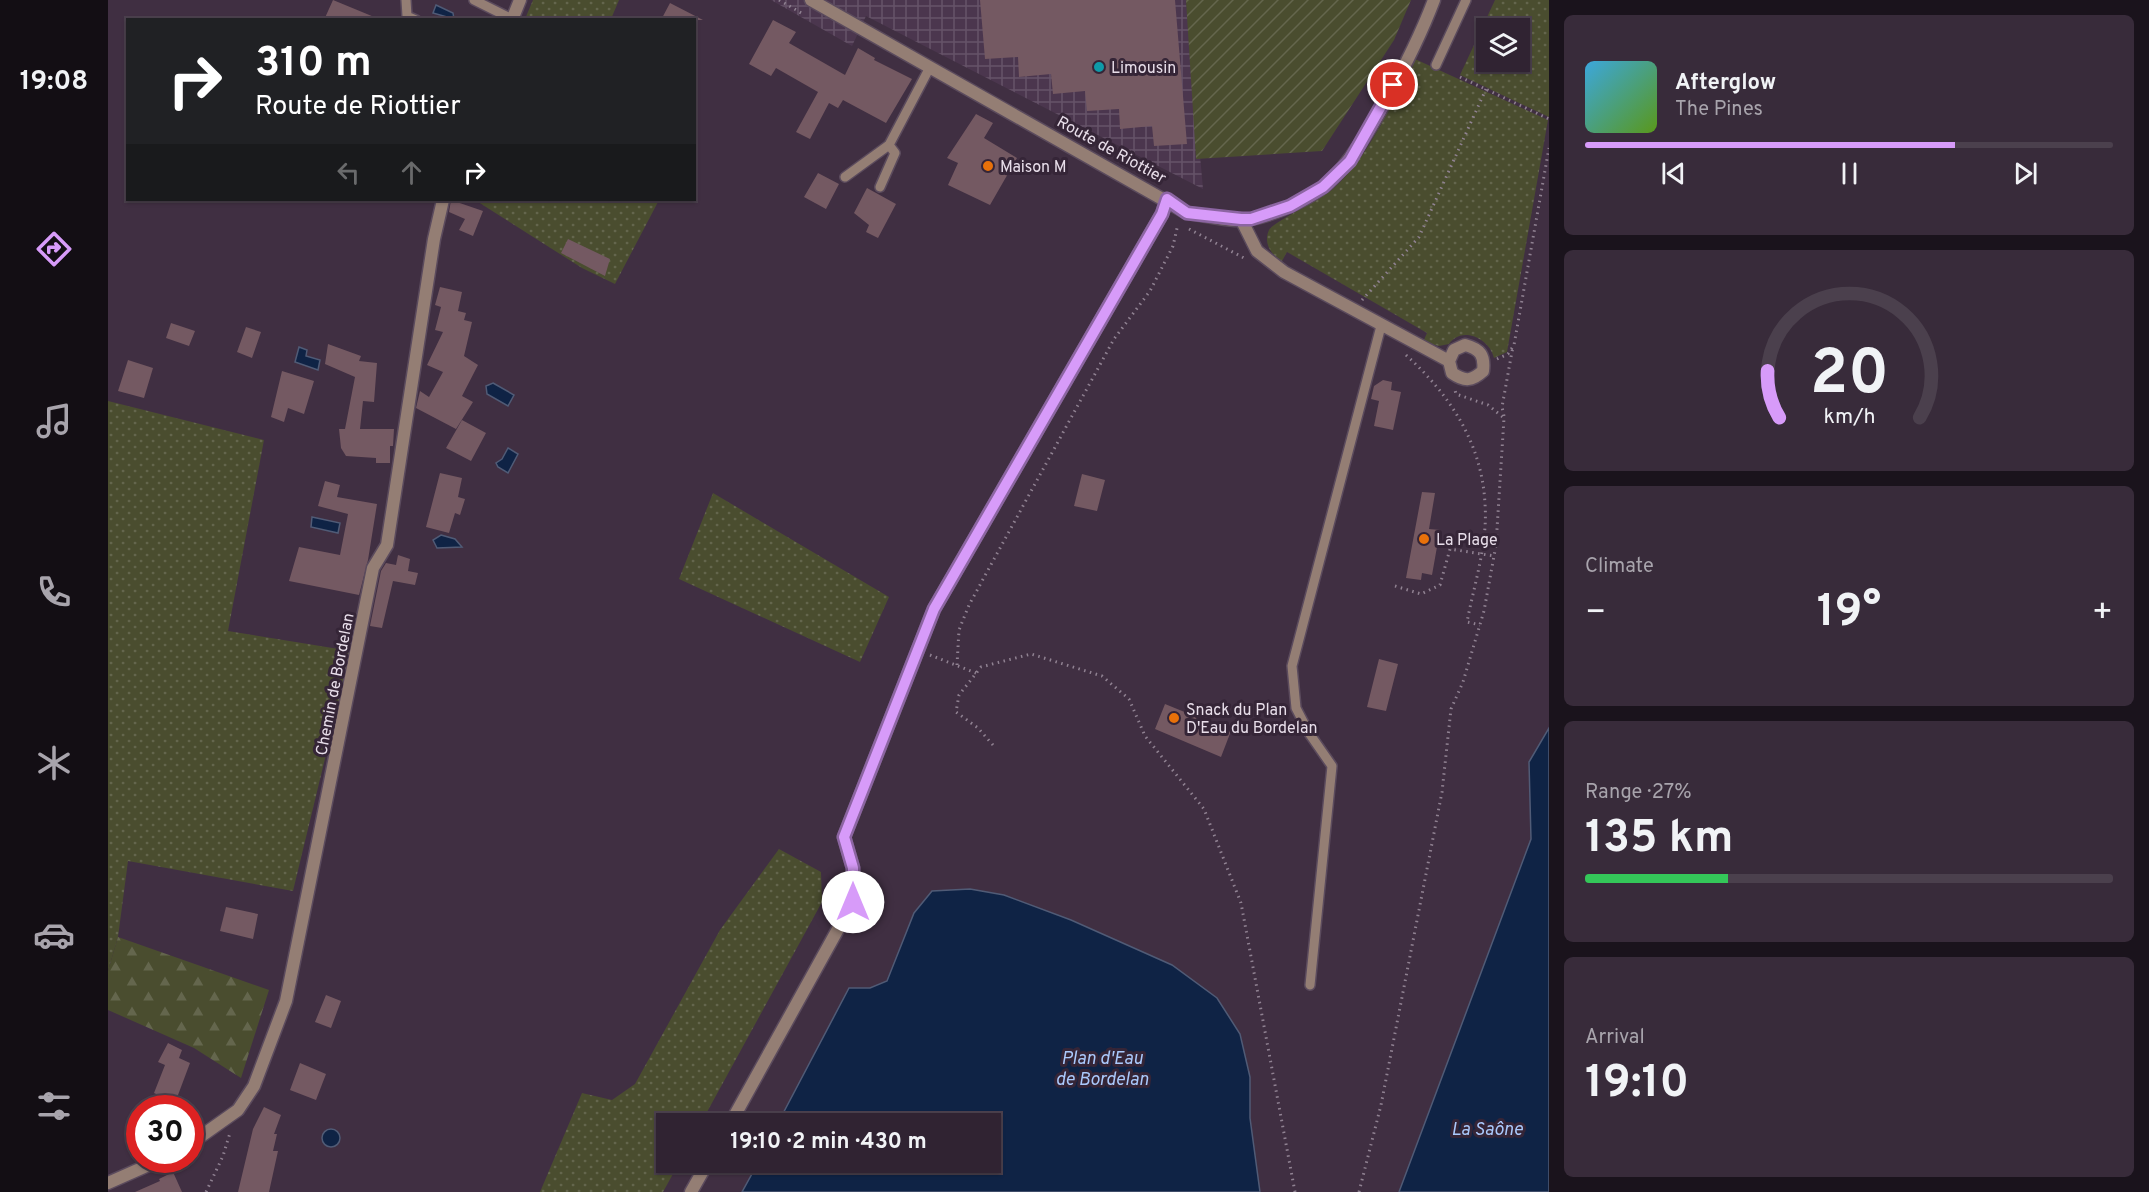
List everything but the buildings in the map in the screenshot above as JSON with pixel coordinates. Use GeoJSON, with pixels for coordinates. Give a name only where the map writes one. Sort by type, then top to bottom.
{"type":"FeatureCollection","features":[{"type":"Feature","properties":{"kind":"street"},"geometry":{"type":"LineString","coordinates":[[512,18],[520,0]]}},
{"type":"Feature","properties":{"kind":"street","name":"Route de Riottier"},"geometry":{"type":"LineString","coordinates":[[810,0],[1167,199],[1187,213],[1241,219]]}},
{"type":"Feature","properties":{"kind":"street"},"geometry":{"type":"LineString","coordinates":[[1434,0],[1384,104],[1350,161],[1323,187],[1298,201],[1251,219],[1241,219],[1257,251],[1284,272],[1451,367],[1462,380],[1475,379],[1483,370],[1484,358],[1477,348],[1466,345],[1454,350],[1451,367]]}},
{"type":"Feature","properties":{"kind":"street"},"geometry":{"type":"LineString","coordinates":[[736,1113],[853,902],[853,868],[844,837],[934,609],[1162,214],[1167,199]]}},
{"type":"Feature","properties":{"kind":"street","name":"Chemin de Bordelan"},"geometry":{"type":"LineString","coordinates":[[204,1134],[238,1110],[254,1086],[286,1001],[296,961],[373,568],[387,545],[434,239],[443,201]]}},
{"type":"Feature","properties":{"kind":"street"},"geometry":{"type":"LineString","coordinates":[[108,1184],[132,1173]]}},
{"type":"Feature","properties":{"kind":"street"},"geometry":{"type":"LineString","coordinates":[[691,1192],[702,1173]]}},
{"type":"Feature","properties":{"kind":"lane"},"geometry":{"type":"LineString","coordinates":[[406,0],[407,16],[412,18]]}},
{"type":"Feature","properties":{"kind":"lane"},"geometry":{"type":"LineString","coordinates":[[474,0],[510,18]]}},
{"type":"Feature","properties":{"kind":"lane"},"geometry":{"type":"LineString","coordinates":[[1436,65],[1466,0]]}},
{"type":"Feature","properties":{"kind":"lane"},"geometry":{"type":"LineString","coordinates":[[845,177],[890,145],[930,66]]}},
{"type":"Feature","properties":{"kind":"lane"},"geometry":{"type":"LineString","coordinates":[[880,187],[895,153],[890,145]]}},
{"type":"Feature","properties":{"kind":"lane"},"geometry":{"type":"LineString","coordinates":[[1310,985],[1332,766],[1309,734],[1296,708],[1292,666],[1381,326]]}},
{"type":"Feature","properties":{"kind":"path"},"geometry":{"type":"LineString","coordinates":[[1460,77],[1549,119]]}},
{"type":"Feature","properties":{"kind":"path"},"geometry":{"type":"LineString","coordinates":[[1352,310],[1419,237],[1485,89]]}},
{"type":"Feature","properties":{"kind":"path"},"geometry":{"type":"LineString","coordinates":[[1359,1192],[1381,1105],[1443,792],[1451,709],[1463,682],[1480,625],[1494,556],[1504,418],[1502,407],[1549,148]]}},
{"type":"Feature","properties":{"kind":"path"},"geometry":{"type":"LineString","coordinates":[[957,665],[959,630],[969,605],[1114,339],[1150,291],[1173,246],[1178,223]]}},
{"type":"Feature","properties":{"kind":"path"},"geometry":{"type":"LineString","coordinates":[[1484,363],[1508,354],[1514,345]]}},
{"type":"Feature","properties":{"kind":"path"},"geometry":{"type":"LineString","coordinates":[[1398,348],[1438,386],[1472,442],[1485,506],[1480,554],[1467,622],[1480,625]]}},
{"type":"Feature","properties":{"kind":"path"},"geometry":{"type":"LineString","coordinates":[[1451,367],[1456,394],[1488,405],[1504,418]]}},
{"type":"Feature","properties":{"kind":"path"},"geometry":{"type":"LineString","coordinates":[[1395,586],[1421,594],[1440,585],[1450,549],[1494,556]]}},
{"type":"Feature","properties":{"kind":"path"},"geometry":{"type":"LineString","coordinates":[[918,650],[976,673]]}},
{"type":"Feature","properties":{"kind":"path"},"geometry":{"type":"LineString","coordinates":[[993,745],[978,728],[956,712],[959,695],[981,667],[1031,654],[1102,676],[1129,699],[1145,736],[1204,809],[1241,903],[1295,1192]]}},
{"type":"Feature","properties":{"kind":"path"},"geometry":{"type":"LineString","coordinates":[[206,1192],[223,1156],[238,1110]]}},
{"type":"Feature","properties":{"kind":"shaded area"},"geometry":{"type":"Polygon","coordinates":[[[771,0],[1186,0],[1203,189],[866,16],[852,46],[771,0]]]}},
{"type":"Feature","properties":{"kind":"green space"},"geometry":{"type":"Polygon","coordinates":[[[533,0],[619,0],[611,18],[525,18],[533,0]]]}},
{"type":"Feature","properties":{"kind":"green space"},"geometry":{"type":"Polygon","coordinates":[[[1186,0],[1411,0],[1394,40],[1322,151],[1196,159],[1186,0]]]}},
{"type":"Feature","properties":{"kind":"green space"},"geometry":{"type":"Polygon","coordinates":[[[1495,0],[1549,0],[1549,117],[1460,75],[1476,41],[1476,72],[1530,72],[1530,18],[1487,18],[1495,0]]]}},
{"type":"Feature","properties":{"kind":"green space"},"geometry":{"type":"Polygon","coordinates":[[[1415,59],[1548,120],[1507,352],[1494,358],[1487,345],[1468,335],[1455,338],[1449,344],[1439,346],[1423,342],[1427,333],[1287,252],[1282,261],[1271,252],[1268,244],[1267,235],[1272,226],[1328,193],[1359,160],[1380,127],[1415,59]]]}},
{"type":"Feature","properties":{"kind":"green space"},"geometry":{"type":"Polygon","coordinates":[[[477,201],[658,201],[615,284],[582,268],[477,201]]]}},
{"type":"Feature","properties":{"kind":"green space"},"geometry":{"type":"Polygon","coordinates":[[[108,401],[264,440],[228,631],[351,651],[293,891],[128,861],[118,937],[108,971],[108,401]]]}},
{"type":"Feature","properties":{"kind":"green space"},"geometry":{"type":"Polygon","coordinates":[[[713,493],[889,597],[860,662],[679,579],[713,493]]]}},
{"type":"Feature","properties":{"kind":"green space"},"geometry":{"type":"Polygon","coordinates":[[[779,849],[821,872],[822,902],[706,1113],[656,1113],[656,1173],[673,1173],[663,1192],[540,1192],[582,1093],[612,1100],[635,1084],[720,930],[779,849]]]}},
{"type":"Feature","properties":{"kind":"green space"},"geometry":{"type":"Polygon","coordinates":[[[118,937],[269,990],[241,1078],[194,1048],[108,1010],[108,971],[118,937]]]}},
{"type":"Feature","properties":{"kind":"water"},"geometry":{"type":"Polygon","coordinates":[[[436,5],[453,13],[454,18],[450,18],[433,13],[436,5]]]}},
{"type":"Feature","properties":{"kind":"water"},"geometry":{"type":"Polygon","coordinates":[[[299,347],[307,350],[306,356],[320,360],[318,370],[295,362],[299,347]]]}},
{"type":"Feature","properties":{"kind":"water"},"geometry":{"type":"Polygon","coordinates":[[[493,383],[514,395],[508,406],[487,394],[486,386],[493,383]]]}},
{"type":"Feature","properties":{"kind":"water"},"geometry":{"type":"Polygon","coordinates":[[[508,448],[518,454],[508,473],[496,463],[502,459],[508,448]]]}},
{"type":"Feature","properties":{"kind":"water"},"geometry":{"type":"Polygon","coordinates":[[[312,517],[340,523],[338,533],[311,527],[312,517]]]}},
{"type":"Feature","properties":{"kind":"water"},"geometry":{"type":"Polygon","coordinates":[[[441,535],[455,539],[462,547],[437,548],[433,540],[441,535]]]}},
{"type":"Feature","properties":{"kind":"water","name":"La Saône"},"geometry":{"type":"Polygon","coordinates":[[[1549,728],[1549,1192],[1399,1192],[1531,839],[1529,762],[1549,728]]]}},
{"type":"Feature","properties":{"kind":"water","name":"Plan d'Eau de Bordelan"},"geometry":{"type":"Polygon","coordinates":[[[970,889],[1004,895],[1071,920],[1172,965],[1217,998],[1240,1034],[1250,1077],[1250,1118],[1260,1192],[742,1192],[752,1173],[1001,1173],[1001,1113],[783,1113],[849,988],[870,988],[887,981],[914,913],[932,891],[970,889]]]}},
{"type":"Feature","properties":{"kind":"water"},"geometry":{"type":"Polygon","coordinates":[[[327,1129],[335,1129],[340,1134],[338,1145],[327,1147],[322,1142],[322,1134],[327,1129]]]}},
{"type":"Feature","properties":{"kind":"place","name":"Limousin"},"geometry":{"type":"Point","coordinates":[1099,67]}},
{"type":"Feature","properties":{"kind":"place","name":"Maison M"},"geometry":{"type":"Point","coordinates":[988,166]}},
{"type":"Feature","properties":{"kind":"place","name":"La Plage"},"geometry":{"type":"Point","coordinates":[1424,539]}},
{"type":"Feature","properties":{"kind":"place","name":"Snack du Plan D'Eau du Bordelan"},"geometry":{"type":"Point","coordinates":[1174,718]}},
{"type":"Feature","properties":{"kind":"route"},"geometry":{"type":"LineString","coordinates":[[853,902],[853,868],[844,837],[934,609],[1162,214],[1167,199],[1187,213],[1241,219],[1251,219],[1290,206],[1323,187],[1350,161],[1393,85]]}}]}
